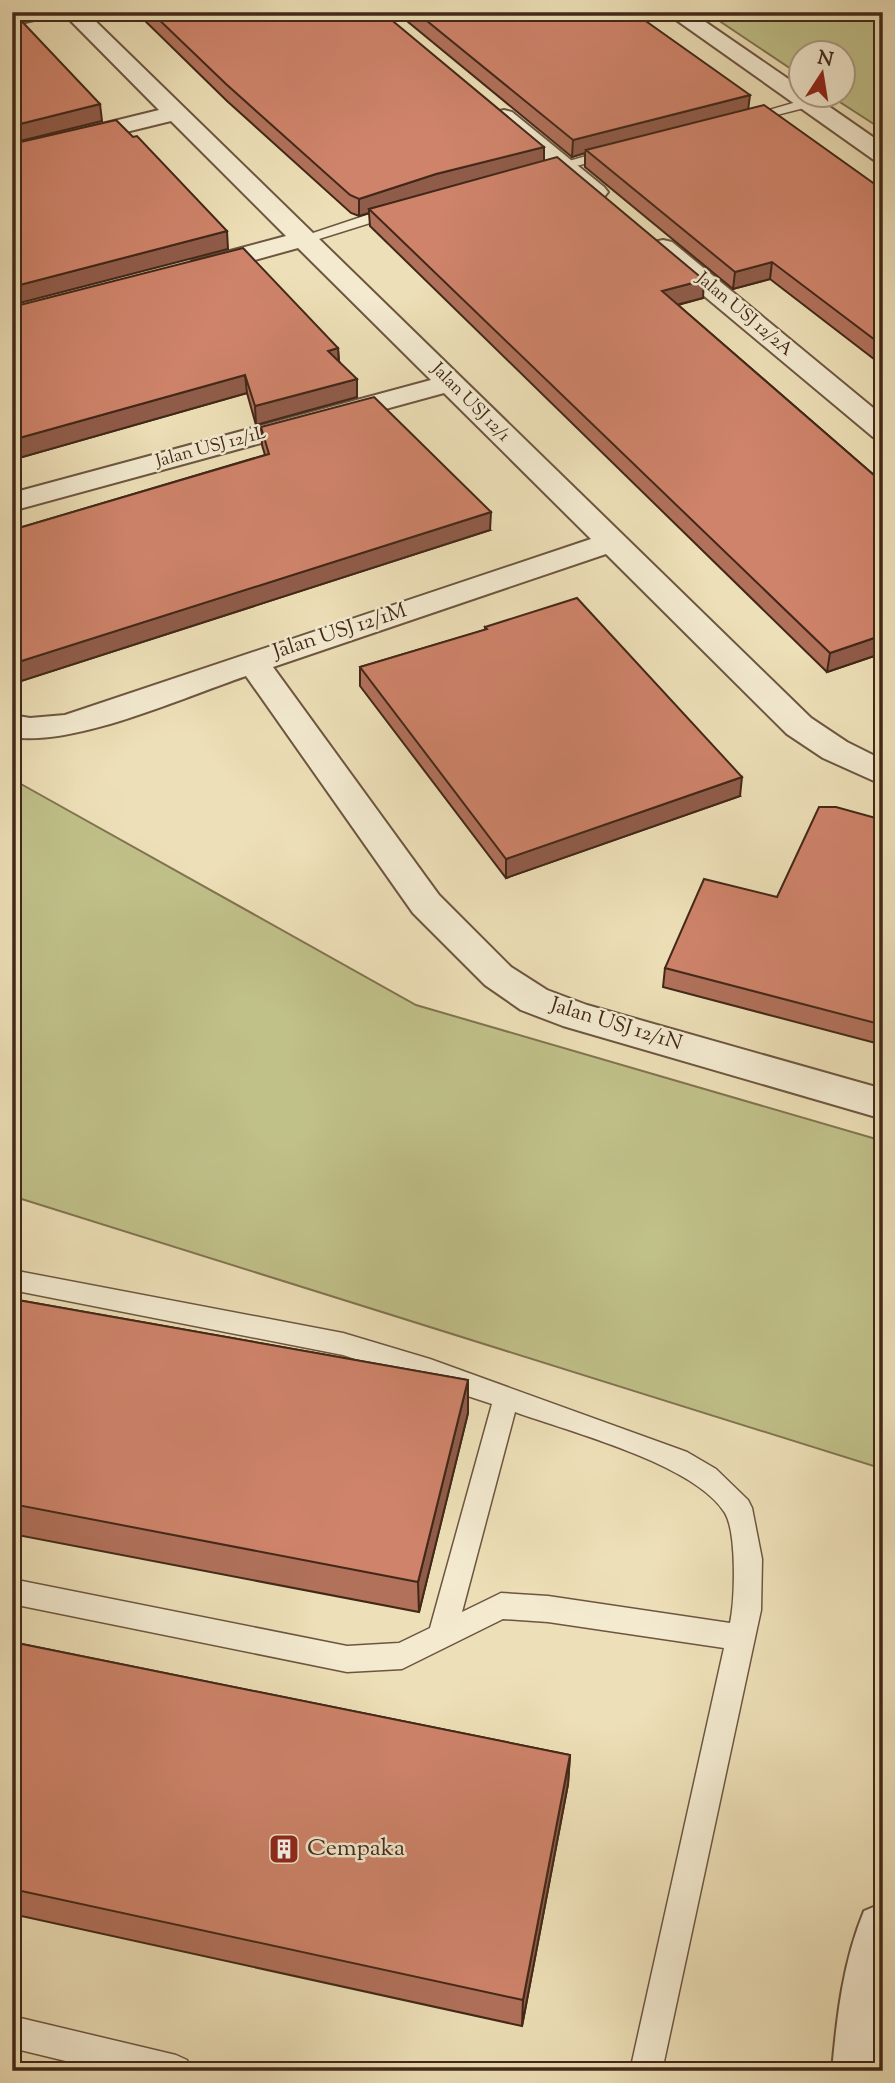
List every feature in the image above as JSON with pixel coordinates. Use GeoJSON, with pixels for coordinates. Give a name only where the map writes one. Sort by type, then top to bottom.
{"type":"FeatureCollection","features":[{"type":"Feature","properties":{"kind":"street"},"geometry":{"type":"LineString","coordinates":[[12,18],[39,12]]}},
{"type":"Feature","properties":{"kind":"street","name":"Jalan USJ 12/1"},"geometry":{"type":"LineString","coordinates":[[73,12],[799,726],[883,774]]}},
{"type":"Feature","properties":{"kind":"street"},"geometry":{"type":"LineString","coordinates":[[676,12],[786,88]]}},
{"type":"Feature","properties":{"kind":"street"},"geometry":{"type":"LineString","coordinates":[[487,103],[614,208]]}},
{"type":"Feature","properties":{"kind":"street"},"geometry":{"type":"LineString","coordinates":[[814,108],[883,155]]}},
{"type":"Feature","properties":{"kind":"street"},"geometry":{"type":"LineString","coordinates":[[12,153],[176,113]]}},
{"type":"Feature","properties":{"kind":"street","name":"Jalan USJ 12/2A"},"geometry":{"type":"LineString","coordinates":[[644,233],[883,431]]}},
{"type":"Feature","properties":{"kind":"street"},"geometry":{"type":"LineString","coordinates":[[181,272],[303,239]]}},
{"type":"Feature","properties":{"kind":"street","name":"Jalan USJ 12/1L"},"geometry":{"type":"LineString","coordinates":[[12,502],[450,383]]}},
{"type":"Feature","properties":{"kind":"street","name":"Jalan USJ 12/1M"},"geometry":{"type":"LineString","coordinates":[[12,726],[30,729],[69,724],[612,542]]}},
{"type":"Feature","properties":{"kind":"street","name":"Jalan USJ 12/1N"},"geometry":{"type":"LineString","coordinates":[[252,661],[426,904],[498,976],[534,1000],[576,1016],[883,1104]]}},
{"type":"Feature","properties":{"kind":"street"},"geometry":{"type":"LineString","coordinates":[[859,2071],[867,1988],[883,1929]]}},
{"type":"Feature","properties":{"kind":"lane"},"geometry":{"type":"LineString","coordinates":[[726,124],[788,108]]}},
{"type":"Feature","properties":{"kind":"lane"},"geometry":{"type":"LineString","coordinates":[[536,172],[625,149]]}},
{"type":"Feature","properties":{"kind":"lane"},"geometry":{"type":"LineString","coordinates":[[303,239],[417,204]]}},
{"type":"Feature","properties":{"kind":"lane"},"geometry":{"type":"LineString","coordinates":[[12,1280],[343,1344],[421,1367],[678,1460],[707,1477],[738,1508],[748,1559],[743,1638],[646,2071]]}},
{"type":"Feature","properties":{"kind":"lane"},"geometry":{"type":"LineString","coordinates":[[442,1633],[506,1399]]}},
{"type":"Feature","properties":{"kind":"lane"},"geometry":{"type":"LineString","coordinates":[[12,1591],[346,1659],[402,1656],[442,1633],[501,1606],[548,1609],[743,1638]]}},
{"type":"Feature","properties":{"kind":"lane"},"geometry":{"type":"LineString","coordinates":[[12,2032],[156,2069]]}},
{"type":"Feature","properties":{"kind":"green space"},"geometry":{"type":"Polygon","coordinates":[[[706,12],[883,12],[883,130],[849,108],[856,108],[856,38],[786,38],[786,66],[706,12]]]}},
{"type":"Feature","properties":{"kind":"green space"},"geometry":{"type":"Polygon","coordinates":[[[12,779],[416,1005],[883,1141],[883,1469],[12,1196],[12,779]]]}},
{"type":"Feature","properties":{"kind":"building"},"geometry":{"type":"Polygon","coordinates":[[[13,12],[100,104],[12,126],[13,12]]]}},
{"type":"Feature","properties":{"kind":"building"},"geometry":{"type":"Polygon","coordinates":[[[151,12],[382,12],[544,147],[436,174],[359,199],[350,195],[226,84],[151,12]]]}},
{"type":"Feature","properties":{"kind":"building"},"geometry":{"type":"Polygon","coordinates":[[[416,12],[633,12],[750,95],[573,140],[416,12]]]}},
{"type":"Feature","properties":{"kind":"building"},"geometry":{"type":"Polygon","coordinates":[[[764,105],[883,190],[883,346],[772,262],[735,272],[586,150],[764,105]]]}},
{"type":"Feature","properties":{"kind":"building"},"geometry":{"type":"Polygon","coordinates":[[[116,120],[133,137],[137,136],[227,231],[12,287],[12,144],[116,120]]]}},
{"type":"Feature","properties":{"kind":"building"},"geometry":{"type":"Polygon","coordinates":[[[557,157],[704,280],[662,291],[883,483],[883,635],[830,653],[369,209],[557,157]]]}},
{"type":"Feature","properties":{"kind":"building"},"geometry":{"type":"Polygon","coordinates":[[[243,248],[338,348],[328,351],[357,379],[255,406],[245,375],[12,440],[12,307],[243,248]]]}},
{"type":"Feature","properties":{"kind":"building"},"geometry":{"type":"Polygon","coordinates":[[[374,397],[491,512],[12,664],[12,530],[269,454],[261,427],[374,397]]]}},
{"type":"Feature","properties":{"kind":"building"},"geometry":{"type":"Polygon","coordinates":[[[577,598],[742,777],[506,859],[360,667],[487,629],[485,627],[577,598]]]}},
{"type":"Feature","properties":{"kind":"building"},"geometry":{"type":"Polygon","coordinates":[[[819,807],[836,807],[883,820],[883,1025],[665,968],[704,879],[777,897],[819,807]]]}},
{"type":"Feature","properties":{"kind":"building"},"geometry":{"type":"Polygon","coordinates":[[[12,1299],[468,1380],[418,1582],[12,1504],[12,1299]]]}},
{"type":"Feature","properties":{"kind":"building","name":"Cempaka"},"geometry":{"type":"Polygon","coordinates":[[[12,1642],[570,1755],[523,2000],[12,1889],[12,1642]]]}},
{"type":"Feature","properties":{"kind":"place","name":"Cempaka"},"geometry":{"type":"Point","coordinates":[284,1849]}}]}
